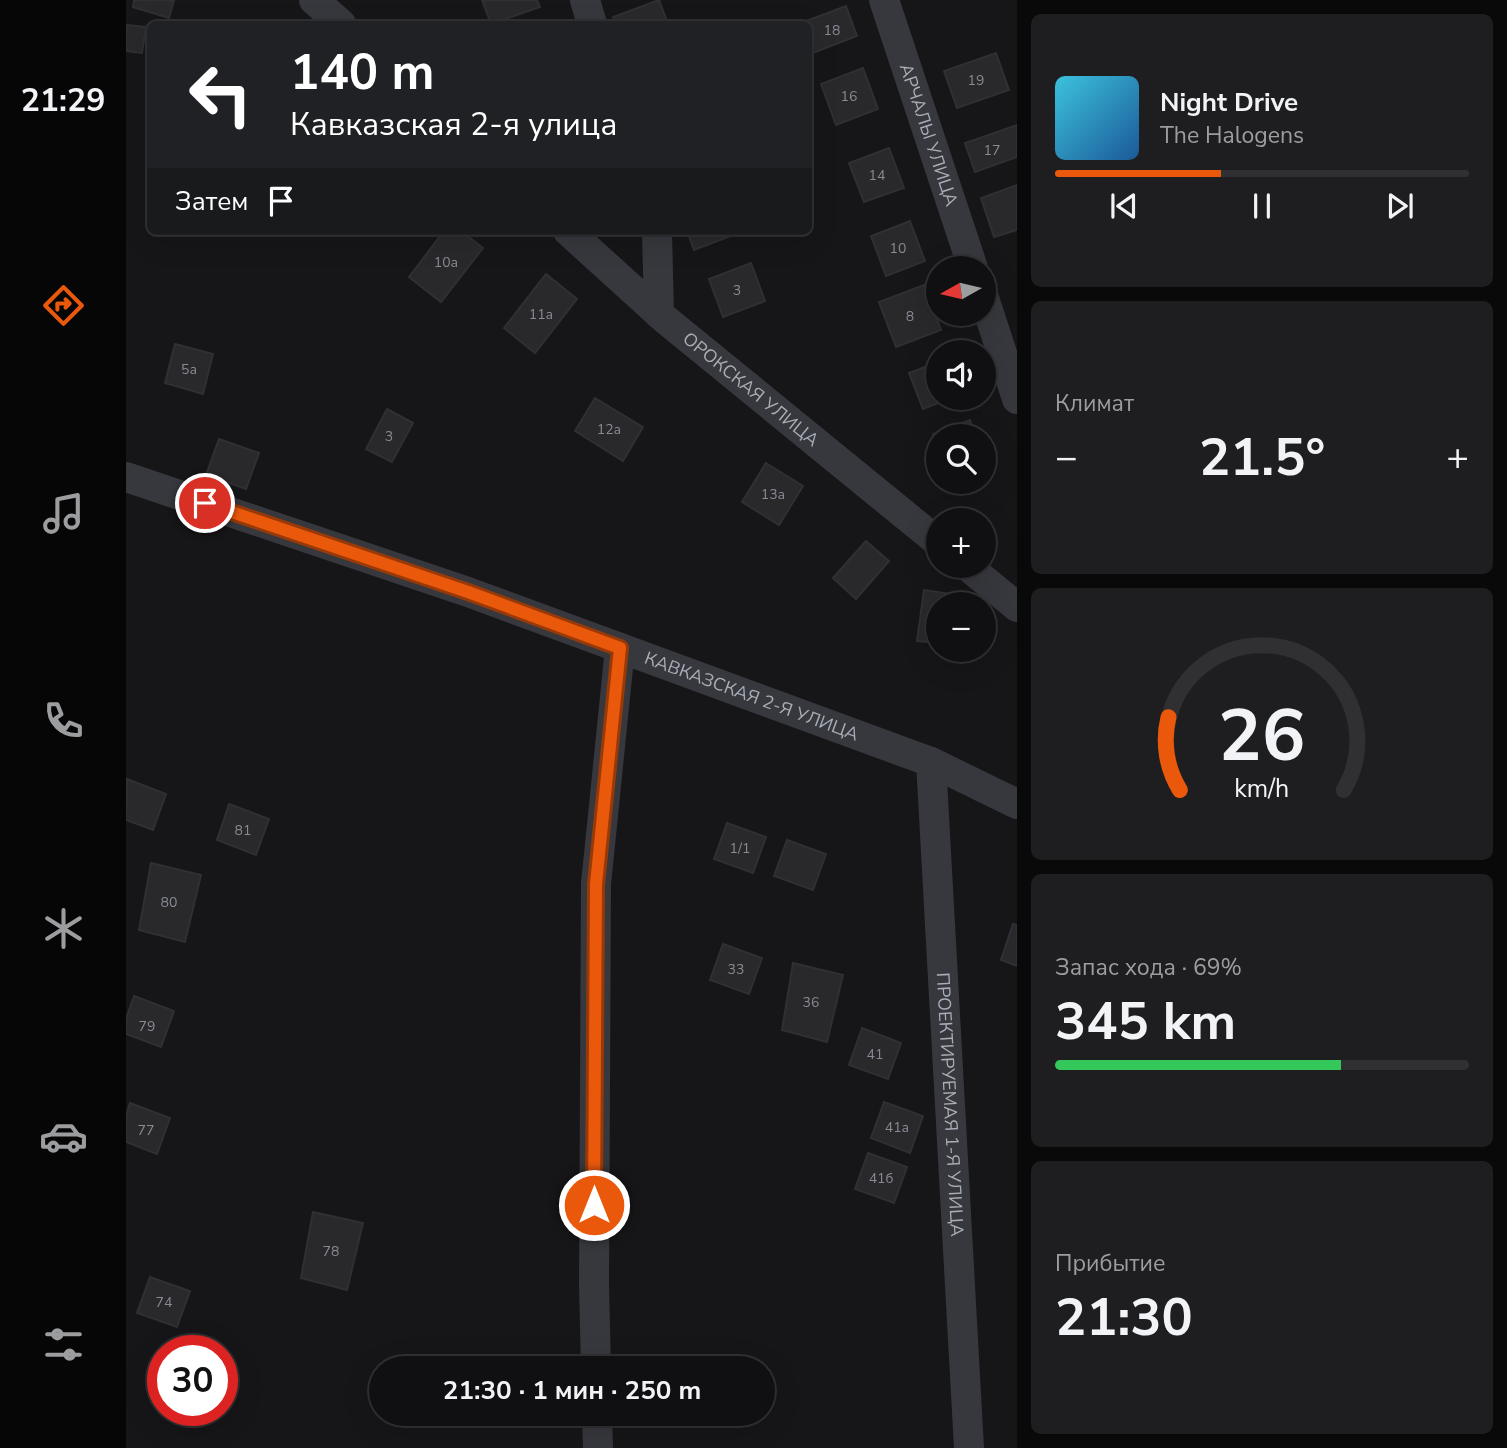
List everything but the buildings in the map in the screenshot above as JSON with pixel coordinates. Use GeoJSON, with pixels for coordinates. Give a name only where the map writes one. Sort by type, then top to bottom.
{"type":"FeatureCollection","features":[{"type":"Feature","properties":{"kind":"street"},"geometry":{"type":"LineString","coordinates":[[314,0],[338,21]]}},
{"type":"Feature","properties":{"kind":"street"},"geometry":{"type":"LineString","coordinates":[[585,0],[591,21]]}},
{"type":"Feature","properties":{"kind":"street","name":"АРЧАЛЫ УЛИЦА"},"geometry":{"type":"LineString","coordinates":[[884,0],[969,256]]}},
{"type":"Feature","properties":{"kind":"street","name":"ОРОКСКАЯ УЛИЦА"},"geometry":{"type":"LineString","coordinates":[[572,235],[659,314],[926,532]]}},
{"type":"Feature","properties":{"kind":"street"},"geometry":{"type":"LineString","coordinates":[[657,235],[659,314]]}},
{"type":"Feature","properties":{"kind":"street"},"geometry":{"type":"LineString","coordinates":[[993,326],[1017,399]]}},
{"type":"Feature","properties":{"kind":"street","name":"КАВКАЗСКАЯ 2-Я УЛИЦА"},"geometry":{"type":"LineString","coordinates":[[126,477],[468,592],[931,762],[1017,804]]}},
{"type":"Feature","properties":{"kind":"street"},"geometry":{"type":"LineString","coordinates":[[982,578],[1017,607]]}},
{"type":"Feature","properties":{"kind":"street"},"geometry":{"type":"LineString","coordinates":[[596,1356],[596,884],[620,648]]}},
{"type":"Feature","properties":{"kind":"street","name":"ПРОЕКТИРУЕМАЯ 1-Я УЛИЦА"},"geometry":{"type":"LineString","coordinates":[[931,762],[969,1448]]}},
{"type":"Feature","properties":{"kind":"street"},"geometry":{"type":"LineString","coordinates":[[597,1426],[598,1448]]}},
{"type":"Feature","properties":{"kind":"route"},"geometry":{"type":"LineString","coordinates":[[205,503],[468,592],[620,648],[596,884],[594,1205]]}}]}
